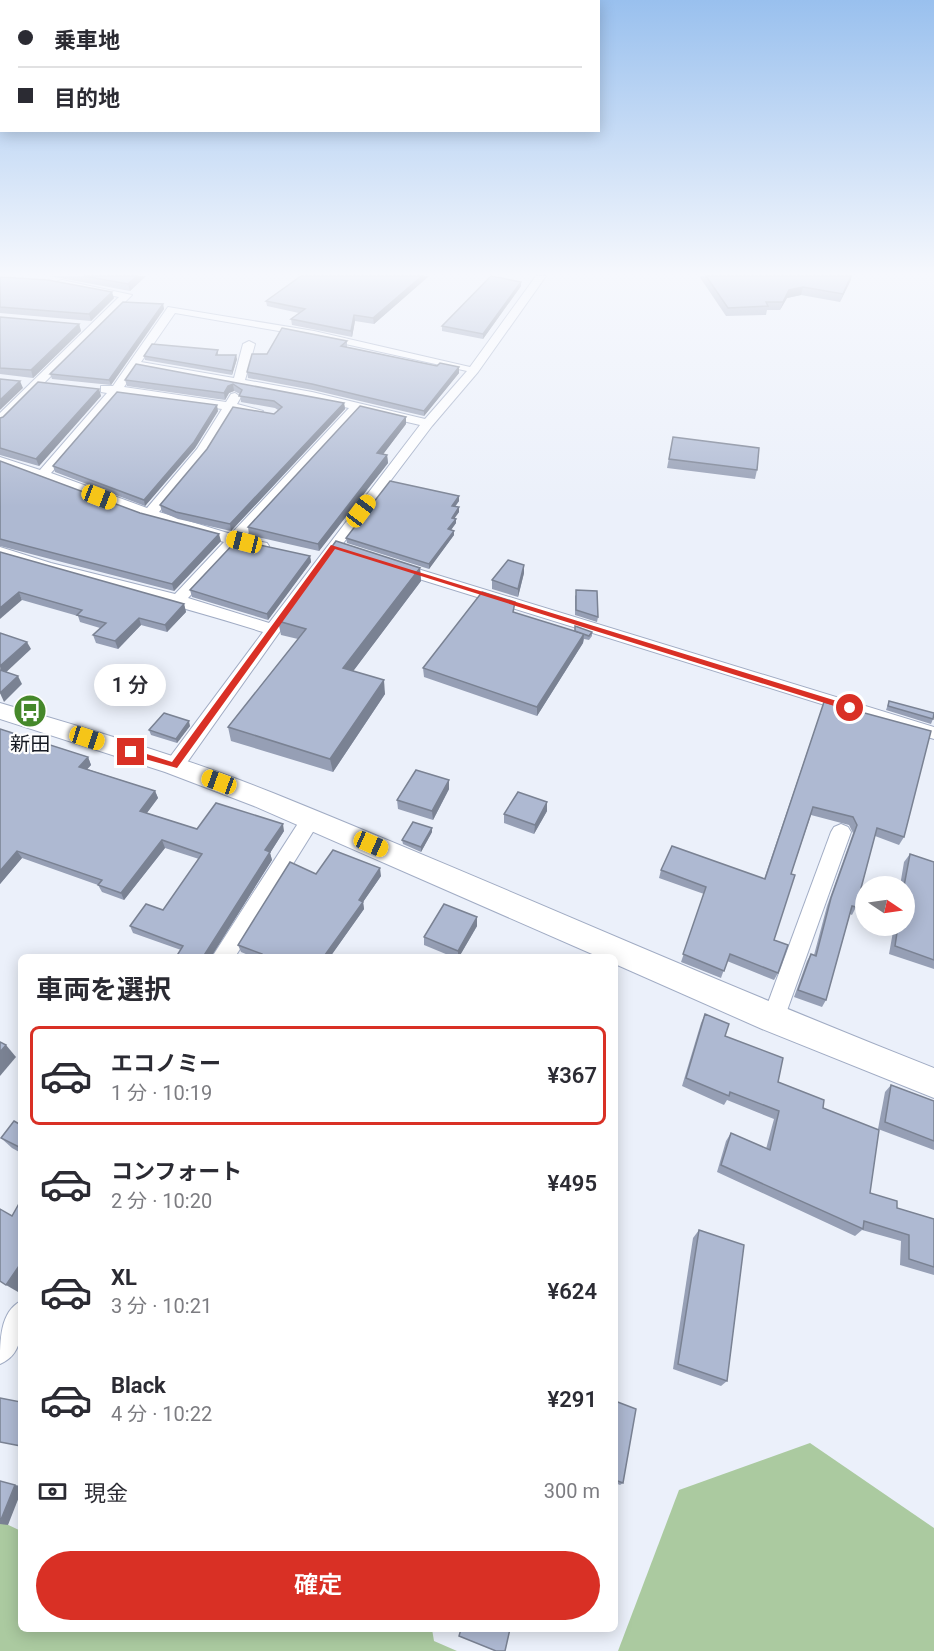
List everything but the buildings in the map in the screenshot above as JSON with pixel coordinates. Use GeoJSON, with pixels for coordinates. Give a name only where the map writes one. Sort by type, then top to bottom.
{"type":"FeatureCollection","features":[{"type":"Feature","properties":{"kind":"street"},"geometry":{"type":"LineString","coordinates":[[0,420],[65,353]]}},
{"type":"Feature","properties":{"kind":"street"},"geometry":{"type":"LineString","coordinates":[[43,474],[116,390],[142,353]]}},
{"type":"Feature","properties":{"kind":"street"},"geometry":{"type":"LineString","coordinates":[[148,516],[202,451],[243,383],[248,353]]}},
{"type":"Feature","properties":{"kind":"street"},"geometry":{"type":"LineString","coordinates":[[399,353],[474,370]]}},
{"type":"Feature","properties":{"kind":"street"},"geometry":{"type":"LineString","coordinates":[[174,766],[324,554],[486,353]]}},
{"type":"Feature","properties":{"kind":"street"},"geometry":{"type":"LineString","coordinates":[[135,364],[243,383],[428,423]]}},
{"type":"Feature","properties":{"kind":"street"},"geometry":{"type":"LineString","coordinates":[[19,381],[60,385]]}},
{"type":"Feature","properties":{"kind":"street"},"geometry":{"type":"LineString","coordinates":[[93,388],[265,412]]}},
{"type":"Feature","properties":{"kind":"street"},"geometry":{"type":"LineString","coordinates":[[178,600],[231,539],[357,407]]}},
{"type":"Feature","properties":{"kind":"street"},"geometry":{"type":"LineString","coordinates":[[0,461],[43,474],[148,516],[279,550]]}},
{"type":"Feature","properties":{"kind":"street"},"geometry":{"type":"LineString","coordinates":[[0,551],[46,566],[178,600],[272,629]]}},
{"type":"Feature","properties":{"kind":"street"},"geometry":{"type":"LineString","coordinates":[[324,554],[356,554]]}},
{"type":"Feature","properties":{"kind":"street"},"geometry":{"type":"LineString","coordinates":[[378,561],[685,658],[934,733]]}},
{"type":"Feature","properties":{"kind":"street"},"geometry":{"type":"LineString","coordinates":[[0,711],[174,766],[311,819],[772,1019],[934,1083]]}},
{"type":"Feature","properties":{"kind":"street"},"geometry":{"type":"LineString","coordinates":[[225,954],[311,819]]}},
{"type":"Feature","properties":{"kind":"street"},"geometry":{"type":"LineString","coordinates":[[772,1019],[841,832]]}},
{"type":"Feature","properties":{"kind":"street"},"geometry":{"type":"LineString","coordinates":[[0,1350],[18,1320]]}},
{"type":"Feature","properties":{"kind":"green space"},"geometry":{"type":"Polygon","coordinates":[[[810,1443],[934,1528],[934,1651],[618,1651],[679,1490],[810,1443]]]}},
{"type":"Feature","properties":{"kind":"green space"},"geometry":{"type":"Polygon","coordinates":[[[0,1521],[18,1530],[18,1632],[432,1632],[434,1641],[457,1651],[0,1651],[0,1521]]]}},
{"type":"Feature","properties":{"kind":"place","name":"新田"},"geometry":{"type":"Point","coordinates":[30,711]}},
{"type":"Feature","properties":{"kind":"route"},"geometry":{"type":"LineString","coordinates":[[131,752],[174,766],[334,546],[432,579],[850,708]]}}]}
